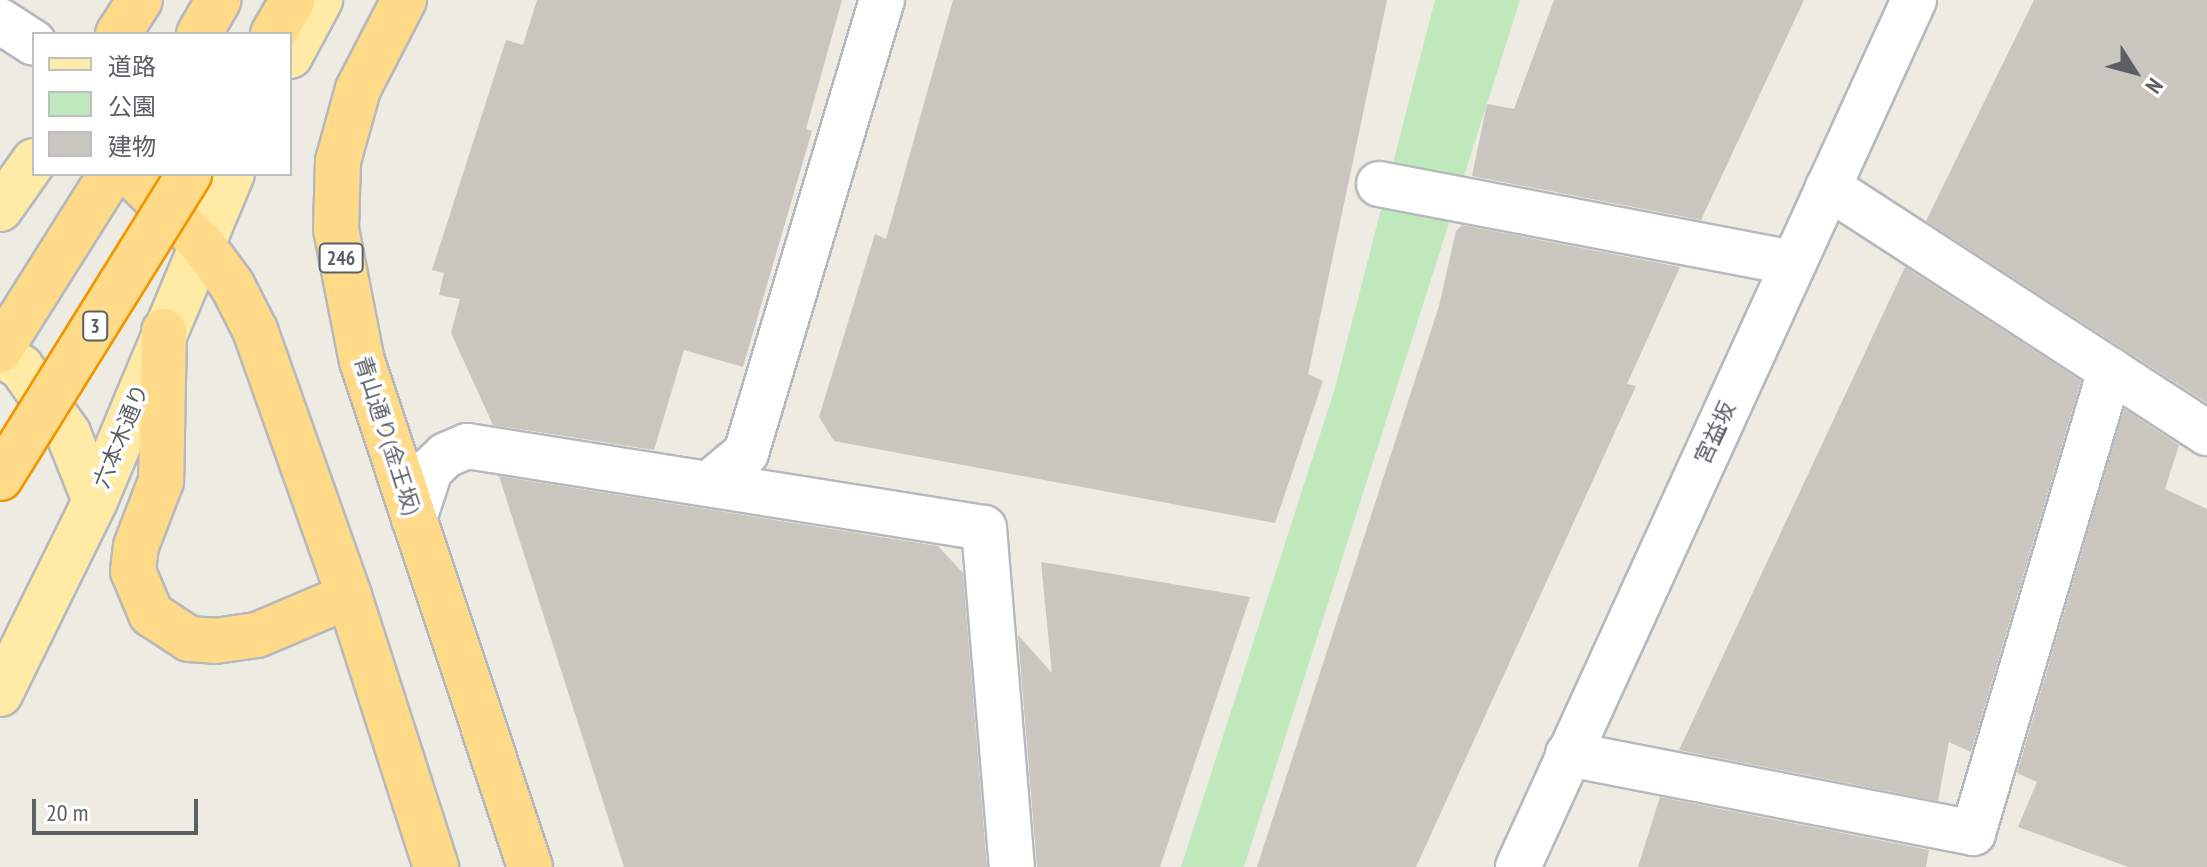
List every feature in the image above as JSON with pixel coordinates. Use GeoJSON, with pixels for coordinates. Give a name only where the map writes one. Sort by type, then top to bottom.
{"type":"FeatureCollection","features":[{"type":"Feature","properties":{"kind":"highway"},"geometry":{"type":"LineString","coordinates":[[119,32],[140,0]]}},
{"type":"Feature","properties":{"kind":"highway"},"geometry":{"type":"LineString","coordinates":[[200,32],[219,0]]}},
{"type":"Feature","properties":{"kind":"highway"},"geometry":{"type":"LineString","coordinates":[[274,32],[293,0]]}},
{"type":"Feature","properties":{"kind":"highway","name":"青山通り(金王坂)"},"geometry":{"type":"LineString","coordinates":[[404,0],[358,89],[338,161],[336,229],[362,361],[530,867]]}},
{"type":"Feature","properties":{"kind":"highway"},"geometry":{"type":"LineString","coordinates":[[0,352],[110,176]]}},
{"type":"Feature","properties":{"kind":"highway"},"geometry":{"type":"LineString","coordinates":[[133,176],[201,243],[255,330],[349,596],[436,867]]}},
{"type":"Feature","properties":{"kind":"highway","name":"3"},"geometry":{"type":"LineString","coordinates":[[0,478],[188,176]]}},
{"type":"Feature","properties":{"kind":"highway"},"geometry":{"type":"LineString","coordinates":[[0,339],[32,300]]}},
{"type":"Feature","properties":{"kind":"highway"},"geometry":{"type":"LineString","coordinates":[[164,331],[161,481],[136,546],[133,571],[138,593],[151,614],[189,639],[215,641],[257,635],[349,596]]}},
{"type":"Feature","properties":{"kind":"main road"},"geometry":{"type":"LineString","coordinates":[[292,52],[320,0]]}},
{"type":"Feature","properties":{"kind":"main road"},"geometry":{"type":"LineString","coordinates":[[0,209],[32,164]]}},
{"type":"Feature","properties":{"kind":"main road","name":"六本木通り"},"geometry":{"type":"LineString","coordinates":[[0,694],[95,501],[231,176]]}},
{"type":"Feature","properties":{"kind":"main road"},"geometry":{"type":"LineString","coordinates":[[0,352],[21,367],[68,433],[95,501]]}},
{"type":"Feature","properties":{"kind":"street"},"geometry":{"type":"LineString","coordinates":[[711,482],[746,453],[882,0]]}},
{"type":"Feature","properties":{"kind":"street","name":"宮益坂"},"geometry":{"type":"LineString","coordinates":[[1518,867],[1914,0]]}},
{"type":"Feature","properties":{"kind":"street"},"geometry":{"type":"LineString","coordinates":[[0,21],[32,42]]}},
{"type":"Feature","properties":{"kind":"street"},"geometry":{"type":"LineString","coordinates":[[1379,184],[1793,263]]}},
{"type":"Feature","properties":{"kind":"street"},"geometry":{"type":"LineString","coordinates":[[1828,187],[2207,433]]}},
{"type":"Feature","properties":{"kind":"street"},"geometry":{"type":"LineString","coordinates":[[1568,754],[1973,833],[2110,370]]}},
{"type":"Feature","properties":{"kind":"street"},"geometry":{"type":"LineString","coordinates":[[414,519],[430,470],[446,455],[467,446],[711,482],[984,528],[1012,867]]}},
{"type":"Feature","properties":{"kind":"green space"},"geometry":{"type":"Polygon","coordinates":[[[1435,0],[1520,0],[1244,867],[1181,867],[1335,388],[1435,0]]]}},
{"type":"Feature","properties":{"kind":"building"},"geometry":{"type":"Polygon","coordinates":[[[537,0],[842,0],[806,129],[812,131],[743,367],[684,350],[654,450],[493,425],[451,333],[460,299],[439,295],[444,273],[432,270],[506,40],[523,45],[537,0]]]}},
{"type":"Feature","properties":{"kind":"building"},"geometry":{"type":"Polygon","coordinates":[[[953,0],[1387,0],[1308,374],[1323,381],[1275,523],[834,441],[819,417],[875,234],[886,239],[953,0]]]}},
{"type":"Feature","properties":{"kind":"building"},"geometry":{"type":"Polygon","coordinates":[[[1554,0],[1804,0],[1701,220],[1472,176],[1487,104],[1514,109],[1554,0]]]}},
{"type":"Feature","properties":{"kind":"building"},"geometry":{"type":"Polygon","coordinates":[[[2034,0],[2207,0],[2207,403],[1926,221],[2034,0]]]}},
{"type":"Feature","properties":{"kind":"building"},"geometry":{"type":"Polygon","coordinates":[[[1462,225],[1680,267],[1627,384],[1636,386],[1416,867],[1257,867],[1439,306],[1456,231],[1462,225]]]}},
{"type":"Feature","properties":{"kind":"building"},"geometry":{"type":"Polygon","coordinates":[[[1905,267],[2081,381],[1971,752],[1949,742],[1938,801],[1679,750],[1905,267]]]}},
{"type":"Feature","properties":{"kind":"building"},"geometry":{"type":"Polygon","coordinates":[[[2124,409],[2179,445],[2165,489],[2207,509],[2207,867],[2128,867],[2018,827],[2037,782],[2017,773],[2124,409]]]}},
{"type":"Feature","properties":{"kind":"building"},"geometry":{"type":"Polygon","coordinates":[[[499,476],[938,546],[963,573],[987,867],[624,867],[499,476]]]}},
{"type":"Feature","properties":{"kind":"building"},"geometry":{"type":"Polygon","coordinates":[[[1041,562],[1250,597],[1160,867],[1037,867],[1018,635],[1052,673],[1041,562]]]}},
{"type":"Feature","properties":{"kind":"building"},"geometry":{"type":"Polygon","coordinates":[[[1660,797],[1929,850],[1926,867],[1638,867],[1660,797]]]}}]}
